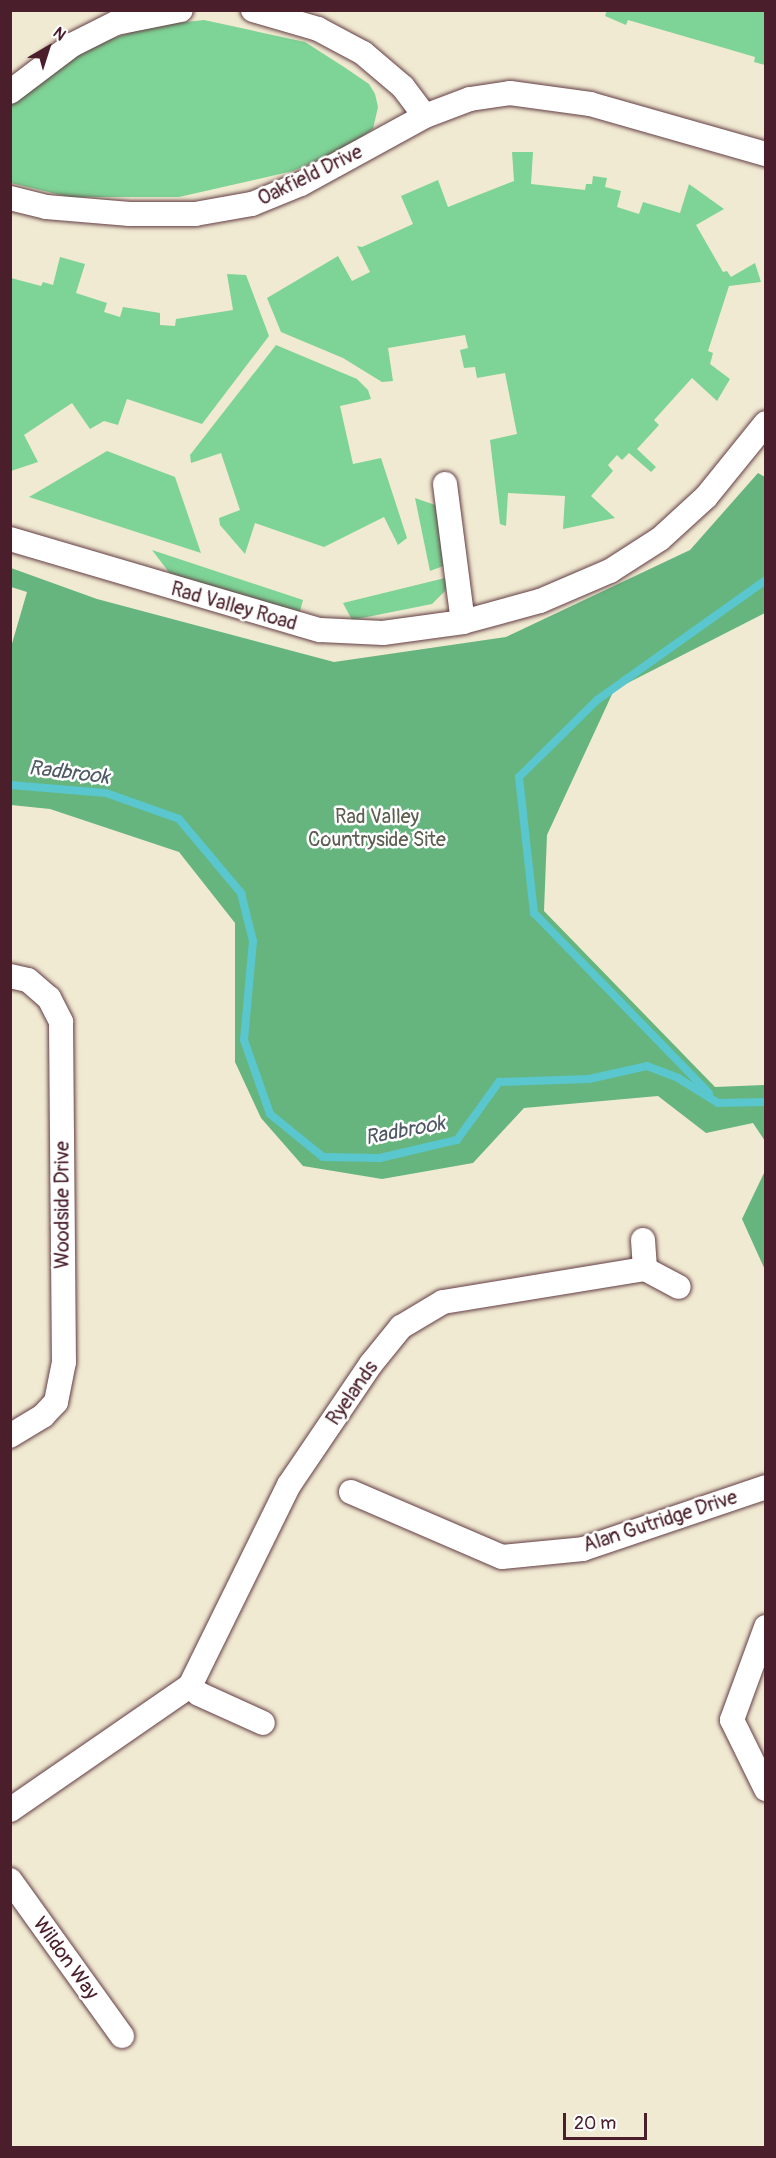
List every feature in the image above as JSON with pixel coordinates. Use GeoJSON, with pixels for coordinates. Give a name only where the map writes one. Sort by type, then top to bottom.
{"type":"FeatureCollection","features":[{"type":"Feature","properties":{"kind":"street"},"geometry":{"type":"LineString","coordinates":[[10,92],[72,45],[116,23],[181,10]]}},
{"type":"Feature","properties":{"kind":"street"},"geometry":{"type":"LineString","coordinates":[[253,10],[318,29],[363,53],[403,87],[425,116]]}},
{"type":"Feature","properties":{"kind":"street","name":"Oakfield Drive"},"geometry":{"type":"LineString","coordinates":[[10,198],[46,207],[130,214],[195,214],[252,204],[301,184],[425,116],[470,99],[510,93],[546,95],[590,104],[765,154]]}},
{"type":"Feature","properties":{"kind":"street","name":"Rad Valley Road"},"geometry":{"type":"LineString","coordinates":[[10,539],[320,630],[383,633],[463,622],[540,601],[610,571],[660,539],[706,497],[765,423]]}},
{"type":"Feature","properties":{"kind":"street"},"geometry":{"type":"LineString","coordinates":[[445,484],[463,622]]}},
{"type":"Feature","properties":{"kind":"street","name":"Woodside Drive"},"geometry":{"type":"LineString","coordinates":[[10,976],[28,980],[49,998],[61,1022],[64,1362],[56,1402],[43,1416],[10,1436]]}},
{"type":"Feature","properties":{"kind":"street"},"geometry":{"type":"LineString","coordinates":[[643,1240],[645,1269],[679,1287]]}},
{"type":"Feature","properties":{"kind":"street","name":"Ryelands"},"geometry":{"type":"LineString","coordinates":[[10,1810],[190,1686],[289,1485],[371,1364],[401,1327],[443,1302],[645,1269]]}},
{"type":"Feature","properties":{"kind":"street","name":"Alan Gutridge Drive"},"geometry":{"type":"LineString","coordinates":[[351,1492],[502,1557],[584,1549],[765,1487]]}},
{"type":"Feature","properties":{"kind":"street"},"geometry":{"type":"LineString","coordinates":[[765,1627],[732,1720],[765,1790]]}},
{"type":"Feature","properties":{"kind":"street"},"geometry":{"type":"LineString","coordinates":[[190,1686],[199,1694],[263,1723]]}},
{"type":"Feature","properties":{"kind":"street","name":"Wildon Way"},"geometry":{"type":"LineString","coordinates":[[10,1880],[122,2036]]}},
{"type":"Feature","properties":{"kind":"green space"},"geometry":{"type":"Polygon","coordinates":[[[607,10],[765,11],[765,65],[754,62],[755,57],[628,20],[626,25],[605,16],[607,10]]]}},
{"type":"Feature","properties":{"kind":"green space"},"geometry":{"type":"Polygon","coordinates":[[[204,20],[305,42],[344,67],[369,84],[375,94],[378,107],[373,129],[349,146],[293,171],[179,197],[69,197],[11,183],[10,104],[44,75],[90,46],[150,26],[204,20]]]}},
{"type":"Feature","properties":{"kind":"green space"},"geometry":{"type":"Polygon","coordinates":[[[512,152],[533,152],[531,184],[585,190],[586,184],[592,184],[593,176],[607,178],[605,187],[621,191],[617,207],[639,214],[643,202],[680,213],[689,184],[724,209],[696,225],[723,272],[727,271],[731,277],[755,263],[761,282],[729,286],[708,351],[713,353],[710,364],[730,379],[717,401],[692,378],[654,420],[659,425],[637,449],[656,467],[651,472],[629,453],[622,460],[617,455],[608,465],[613,471],[591,496],[615,518],[563,529],[565,496],[508,493],[506,526],[500,524],[490,440],[517,434],[505,373],[477,378],[475,367],[464,368],[460,350],[468,348],[465,335],[388,348],[393,381],[382,382],[343,358],[281,332],[267,298],[338,256],[352,281],[370,272],[357,246],[362,247],[413,224],[401,196],[438,180],[448,207],[514,181],[512,152]]]}},
{"type":"Feature","properties":{"kind":"green space"},"geometry":{"type":"Polygon","coordinates":[[[60,257],[85,264],[76,293],[107,303],[104,312],[120,317],[123,307],[160,313],[160,325],[175,326],[176,319],[233,310],[227,274],[246,275],[269,336],[202,424],[127,399],[118,425],[104,421],[90,429],[72,403],[24,435],[38,462],[11,471],[11,278],[41,286],[43,282],[53,285],[60,257]]]}},
{"type":"Feature","properties":{"kind":"green space"},"geometry":{"type":"Polygon","coordinates":[[[276,345],[357,379],[368,390],[371,399],[340,406],[353,464],[381,458],[407,538],[398,545],[384,517],[324,547],[255,523],[245,554],[220,525],[219,518],[240,510],[221,453],[191,463],[190,455],[276,345]]]}},
{"type":"Feature","properties":{"kind":"green space"},"geometry":{"type":"Polygon","coordinates":[[[107,451],[175,477],[201,553],[29,497],[107,451]]]}},
{"type":"Feature","properties":{"kind":"green space","name":"Rad Valley Countryside Site"},"geometry":{"type":"Polygon","coordinates":[[[758,473],[765,477],[765,613],[614,690],[547,835],[544,911],[715,1087],[765,1085],[765,1141],[753,1123],[706,1133],[658,1096],[524,1108],[473,1163],[382,1179],[303,1166],[261,1118],[235,1062],[235,923],[179,852],[50,809],[11,805],[11,647],[27,592],[11,587],[11,568],[97,599],[334,662],[506,637],[690,550],[758,473]]]}},
{"type":"Feature","properties":{"kind":"green space"},"geometry":{"type":"Polygon","coordinates":[[[415,498],[438,506],[446,565],[430,571],[415,498]]]}},
{"type":"Feature","properties":{"kind":"green space"},"geometry":{"type":"Polygon","coordinates":[[[152,550],[303,600],[299,615],[174,579],[152,550]]]}},
{"type":"Feature","properties":{"kind":"green space"},"geometry":{"type":"Polygon","coordinates":[[[445,578],[450,580],[445,591],[432,604],[352,620],[343,603],[445,578]]]}},
{"type":"Feature","properties":{"kind":"green space"},"geometry":{"type":"Polygon","coordinates":[[[766,1171],[765,1270],[742,1219],[766,1171]]]}},
{"type":"Feature","properties":{"kind":"waterway"},"geometry":{"type":"LineString","coordinates":[[709,1093],[534,913],[519,777],[597,700],[766,580]]}},
{"type":"Feature","properties":{"kind":"waterway","name":"Radbrook"},"geometry":{"type":"LineString","coordinates":[[10,785],[106,793],[179,819],[241,893],[253,941],[244,1040],[270,1114],[323,1157],[380,1158],[457,1140],[499,1082],[589,1079],[647,1066],[678,1078],[718,1103],[766,1102]]}}]}
